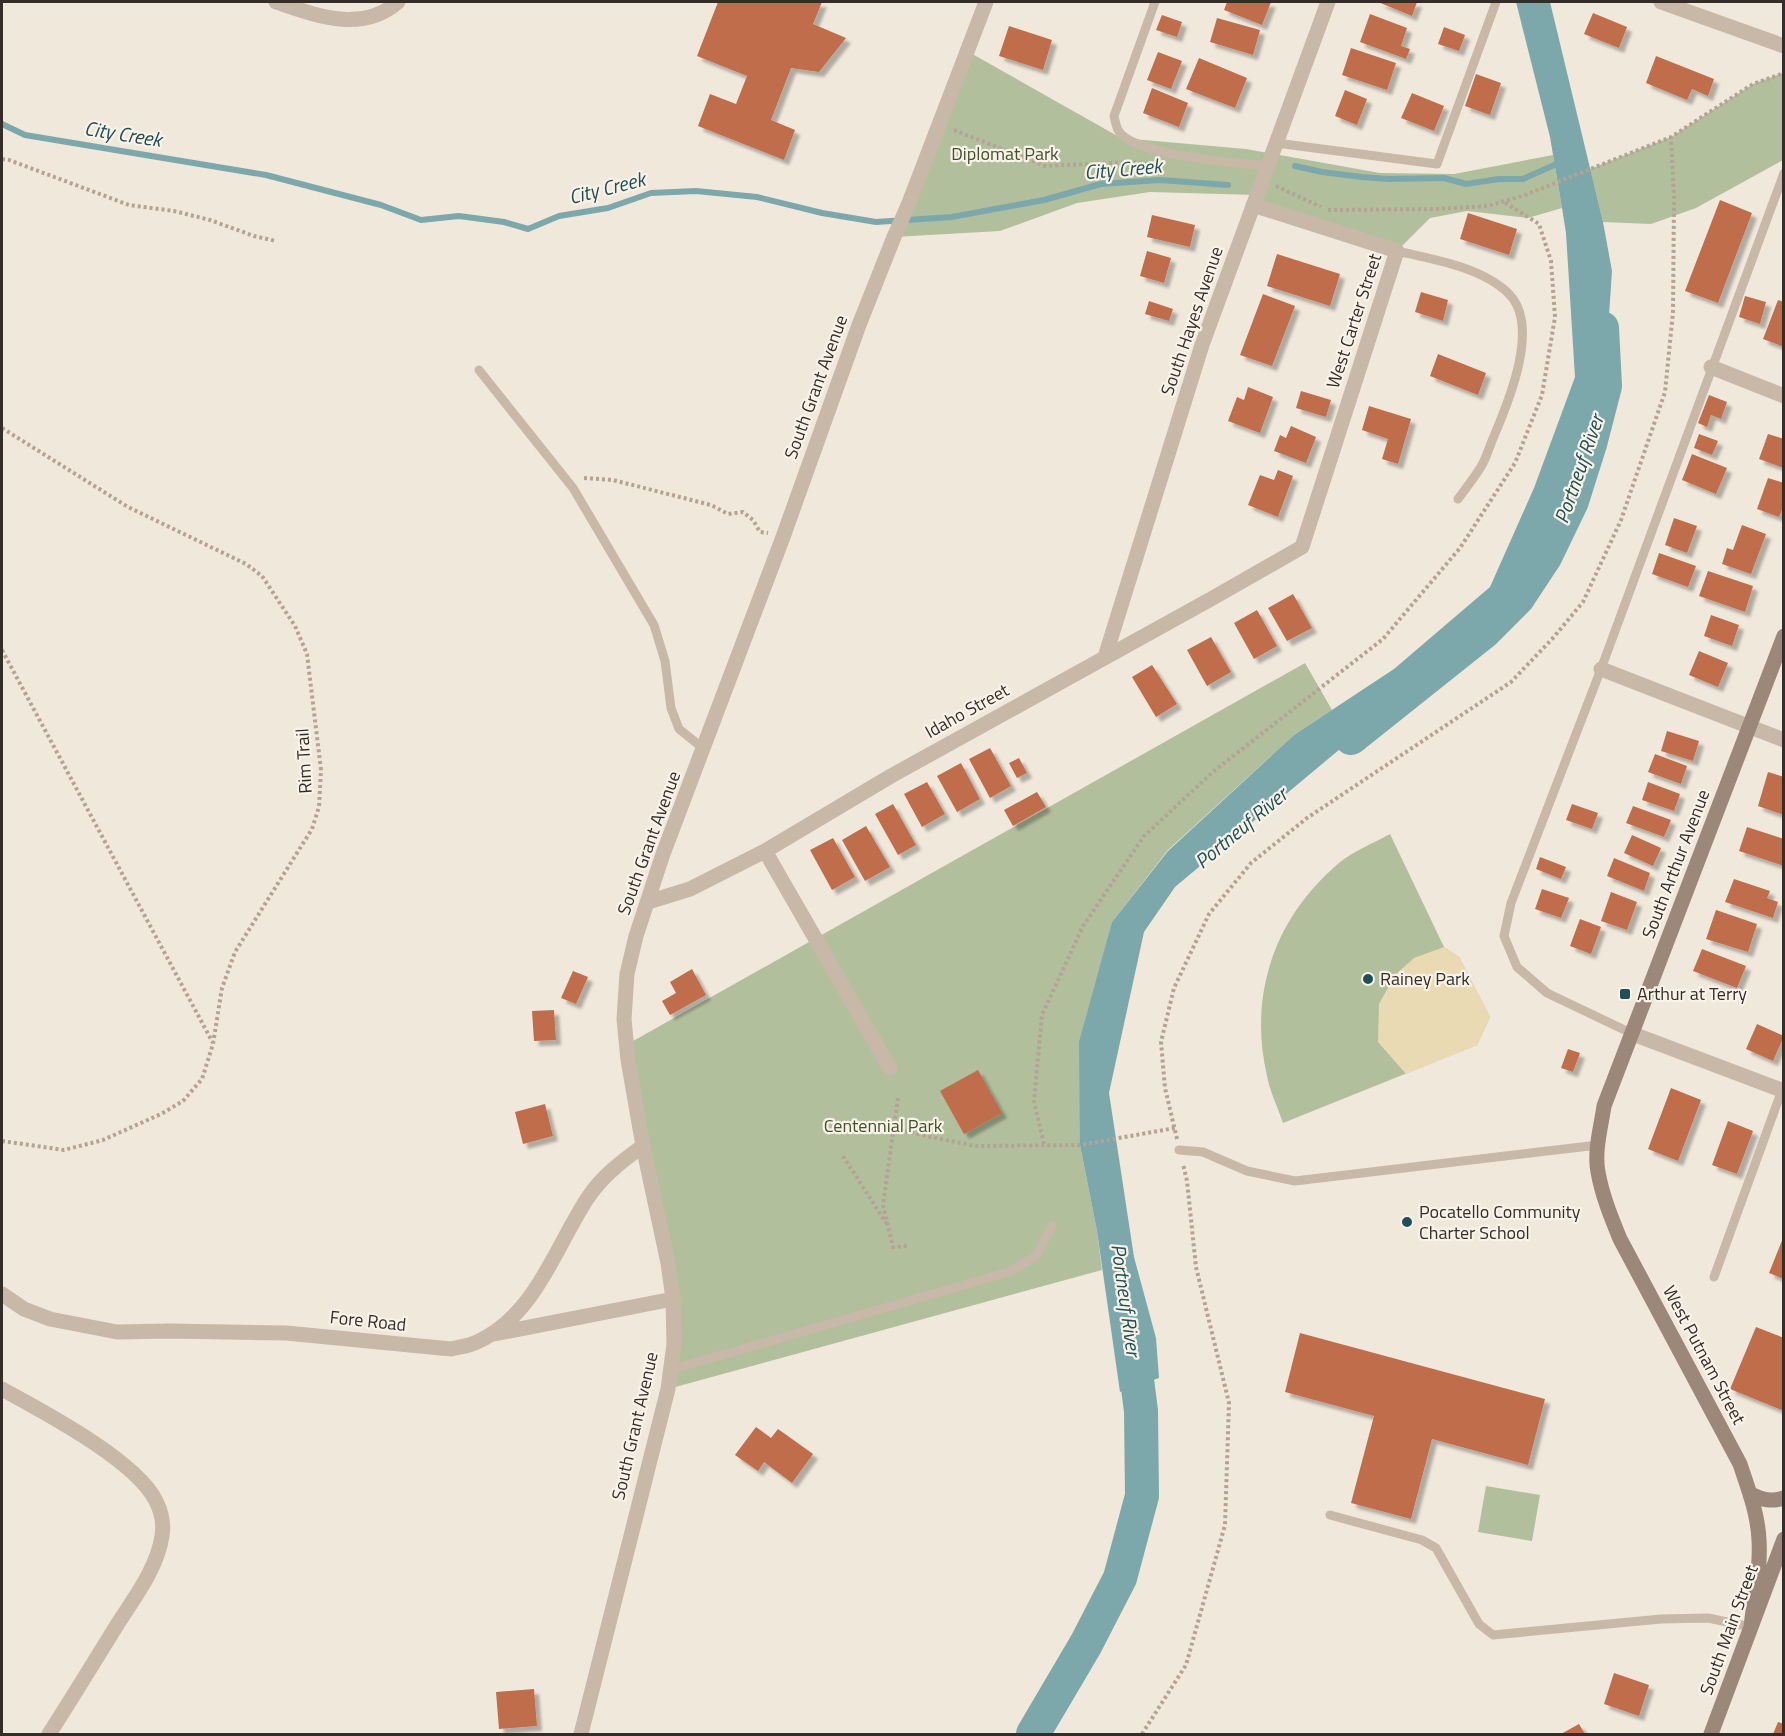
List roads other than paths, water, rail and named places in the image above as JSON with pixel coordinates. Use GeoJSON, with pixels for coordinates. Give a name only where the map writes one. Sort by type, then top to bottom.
{"type":"FeatureCollection","features":[{"type":"Feature","properties":{"kind":"main road","name":"South Arthur Avenue"},"geometry":{"type":"LineString","coordinates":[[1604,1106],[1784,636]]}},
{"type":"Feature","properties":{"kind":"main road","name":"West Putnam Street"},"geometry":{"type":"LineString","coordinates":[[1604,1106],[1598,1144],[1597,1170],[1606,1205],[1620,1239],[1740,1464],[1751,1494],[1760,1539],[1750,1627]]}},
{"type":"Feature","properties":{"kind":"main road"},"geometry":{"type":"LineString","coordinates":[[1751,1494],[1764,1500],[1775,1501],[1784,1497]]}},
{"type":"Feature","properties":{"kind":"main road","name":"South Main Street"},"geometry":{"type":"LineString","coordinates":[[1711,1734],[1784,1539]]}},
{"type":"Feature","properties":{"kind":"street"},"geometry":{"type":"LineString","coordinates":[[276,2],[327,17],[350,21],[370,17],[398,2]]}},
{"type":"Feature","properties":{"kind":"street","name":"South Grant Avenue"},"geometry":{"type":"LineString","coordinates":[[581,1734],[668,1389],[674,1344],[673,1299],[668,1263],[643,1146],[628,1060],[624,1018],[627,974],[636,936],[663,854],[783,537],[859,325],[909,203],[986,2]]}},
{"type":"Feature","properties":{"kind":"street","name":"South Hayes Avenue"},"geometry":{"type":"LineString","coordinates":[[1105,657],[1202,345],[1328,2]]}},
{"type":"Feature","properties":{"kind":"street"},"geometry":{"type":"LineString","coordinates":[[1661,2],[1684,5],[1784,46]]}},
{"type":"Feature","properties":{"kind":"street","name":"West Carter Street"},"geometry":{"type":"LineString","coordinates":[[1253,204],[1397,251],[1302,547]]}},
{"type":"Feature","properties":{"kind":"street"},"geometry":{"type":"LineString","coordinates":[[1711,367],[1784,396]]}},
{"type":"Feature","properties":{"kind":"street","name":"Idaho Street"},"geometry":{"type":"LineString","coordinates":[[648,902],[690,889],[765,851],[891,776],[1302,547]]}},
{"type":"Feature","properties":{"kind":"street"},"geometry":{"type":"LineString","coordinates":[[1601,669],[1784,740]]}},
{"type":"Feature","properties":{"kind":"street"},"geometry":{"type":"LineString","coordinates":[[765,851],[890,1068]]}},
{"type":"Feature","properties":{"kind":"street"},"geometry":{"type":"LineString","coordinates":[[1633,1034],[1783,1088]]}},
{"type":"Feature","properties":{"kind":"street","name":"Fore Road"},"geometry":{"type":"LineString","coordinates":[[2,1294],[24,1309],[50,1319],[117,1332],[286,1333],[451,1348],[475,1343],[492,1334],[519,1311],[532,1293],[588,1197],[619,1164],[643,1146]]}},
{"type":"Feature","properties":{"kind":"street"},"geometry":{"type":"LineString","coordinates":[[492,1334],[673,1299]]}},
{"type":"Feature","properties":{"kind":"street"},"geometry":{"type":"LineString","coordinates":[[2,1389],[67,1425],[120,1462],[143,1482],[155,1499],[162,1517],[163,1534],[151,1571],[49,1734]]}},
{"type":"Feature","properties":{"kind":"lane"},"geometry":{"type":"LineString","coordinates":[[1155,2],[1114,117],[1118,131],[1136,145],[1194,158],[1268,166]]}},
{"type":"Feature","properties":{"kind":"lane"},"geometry":{"type":"LineString","coordinates":[[1276,143],[1437,164],[1496,2]]}},
{"type":"Feature","properties":{"kind":"lane"},"geometry":{"type":"LineString","coordinates":[[1633,1034],[1547,993],[1517,967],[1504,936],[1511,903],[1601,669],[1784,173]]}},
{"type":"Feature","properties":{"kind":"lane"},"geometry":{"type":"LineString","coordinates":[[1397,251],[1449,263],[1491,280],[1509,293],[1518,307],[1521,329],[1520,359],[1507,405],[1482,465],[1458,499]]}},
{"type":"Feature","properties":{"kind":"lane"},"geometry":{"type":"LineString","coordinates":[[479,370],[573,488],[654,625],[665,661],[671,708],[679,729],[704,749]]}},
{"type":"Feature","properties":{"kind":"lane"},"geometry":{"type":"LineString","coordinates":[[1714,1277],[1783,1088]]}},
{"type":"Feature","properties":{"kind":"lane"},"geometry":{"type":"LineString","coordinates":[[1179,1150],[1203,1152],[1247,1171],[1295,1181],[1598,1144]]}},
{"type":"Feature","properties":{"kind":"lane"},"geometry":{"type":"LineString","coordinates":[[670,1370],[1009,1272],[1036,1256],[1052,1227]]}},
{"type":"Feature","properties":{"kind":"lane"},"geometry":{"type":"LineString","coordinates":[[1330,1515],[1422,1540],[1436,1548],[1479,1624],[1494,1635],[1661,1619],[1708,1618],[1750,1627]]}},
{"type":"Feature","properties":{"kind":"water"},"geometry":{"type":"Polygon","coordinates":[[[1516,2],[1550,2],[1603,222],[1612,271],[1605,375],[1572,501],[1505,611],[1175,887],[1144,932],[1109,1093],[1134,1257],[1156,1338],[1159,1378],[1120,1392],[1097,1231],[1080,1145],[1079,1042],[1112,922],[1168,851],[1294,735],[1394,669],[1490,587],[1534,488],[1575,377],[1566,233],[1550,137],[1516,2]]]}},
{"type":"Feature","properties":{"kind":"waterway","name":"City Creek"},"geometry":{"type":"LineString","coordinates":[[2,124],[25,135],[266,175],[381,205],[421,220],[459,216],[504,222],[528,229],[559,216],[608,208],[651,193],[696,191],[757,197],[822,213],[876,222],[952,217],[1044,200],[1101,184],[1160,180],[1228,185]]}},
{"type":"Feature","properties":{"kind":"waterway","name":"City Creek"},"geometry":{"type":"LineString","coordinates":[[1295,166],[1362,177],[1444,178],[1466,184],[1499,179],[1523,179],[1561,162]]}},
{"type":"Feature","properties":{"kind":"waterway","name":"Portneuf River"},"geometry":{"type":"LineString","coordinates":[[1351,738],[1484,632],[1518,598],[1545,557],[1572,501],[1605,386],[1602,328]]}},
{"type":"Feature","properties":{"kind":"waterway","name":"Portneuf River"},"geometry":{"type":"LineString","coordinates":[[1033,1734],[1086,1644],[1120,1578],[1142,1496],[1141,1411],[1132,1341]]}},
{"type":"Feature","properties":{"kind":"place","name":"Rainey Park"},"geometry":{"type":"Point","coordinates":[1368,979]}},
{"type":"Feature","properties":{"kind":"place","name":"Arthur at Terry"},"geometry":{"type":"Point","coordinates":[1625,994]}},
{"type":"Feature","properties":{"kind":"place","name":"Pocatello Community Charter School"},"geometry":{"type":"Point","coordinates":[1407,1222]}},
{"type":"Feature","properties":{"kind":"park label","name":"Diplomat Park"},"geometry":{"type":"Point","coordinates":[1005,154]}},
{"type":"Feature","properties":{"kind":"park label","name":"Centennial Park"},"geometry":{"type":"Point","coordinates":[883,1126]}}]}
